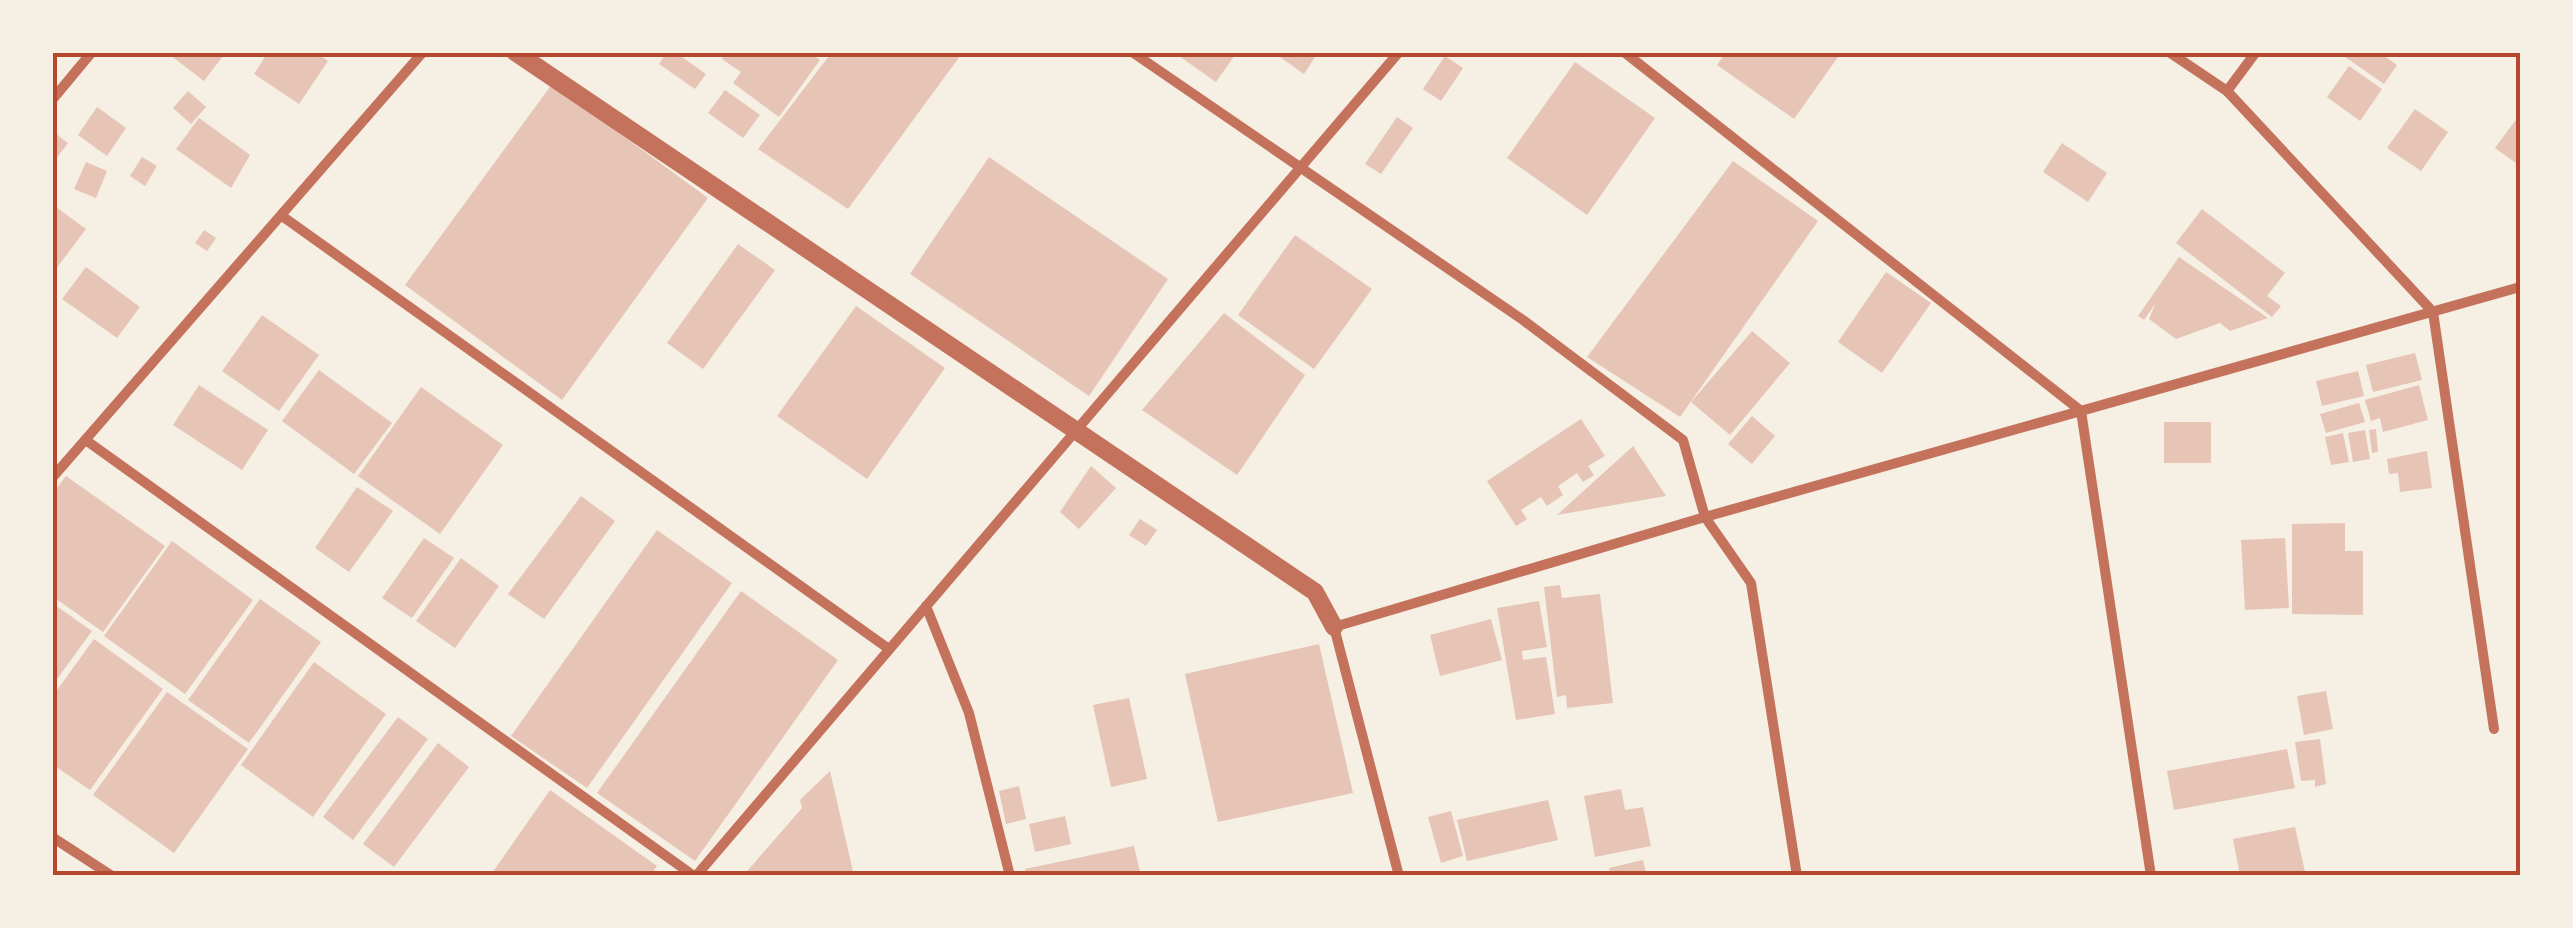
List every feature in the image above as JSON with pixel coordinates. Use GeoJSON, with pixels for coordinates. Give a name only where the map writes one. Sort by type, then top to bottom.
{"type":"FeatureCollection","features":[{"type":"Feature","properties":{"kind":"street"},"geometry":{"type":"LineString","coordinates":[[52,100],[92,52]]}},
{"type":"Feature","properties":{"kind":"street"},"geometry":{"type":"LineString","coordinates":[[52,478],[423,52]]}},
{"type":"Feature","properties":{"kind":"street"},"geometry":{"type":"LineString","coordinates":[[515,52],[1078,428],[1315,592],[1334,628],[1398,876]]}},
{"type":"Feature","properties":{"kind":"street"},"geometry":{"type":"LineString","coordinates":[[1132,52],[1523,320],[1683,440],[1705,516],[1751,583],[1797,876]]}},
{"type":"Feature","properties":{"kind":"street"},"geometry":{"type":"LineString","coordinates":[[87,441],[695,876],[1399,52]]}},
{"type":"Feature","properties":{"kind":"street"},"geometry":{"type":"LineString","coordinates":[[1624,52],[2081,411],[2151,876]]}},
{"type":"Feature","properties":{"kind":"street"},"geometry":{"type":"LineString","coordinates":[[2168,52],[2227,91],[2433,312],[2494,730]]}},
{"type":"Feature","properties":{"kind":"street"},"geometry":{"type":"LineString","coordinates":[[2227,91],[2256,52]]}},
{"type":"Feature","properties":{"kind":"street"},"geometry":{"type":"LineString","coordinates":[[282,216],[889,649]]}},
{"type":"Feature","properties":{"kind":"street"},"geometry":{"type":"LineString","coordinates":[[1334,628],[1705,516],[2520,287]]}},
{"type":"Feature","properties":{"kind":"street"},"geometry":{"type":"LineString","coordinates":[[926,606],[969,713],[1010,876]]}},
{"type":"Feature","properties":{"kind":"street"},"geometry":{"type":"LineString","coordinates":[[52,837],[112,876]]}},
{"type":"Feature","properties":{"kind":"building"},"geometry":{"type":"Polygon","coordinates":[[[166,52],[226,52],[204,81],[166,52]]]}},
{"type":"Feature","properties":{"kind":"building"},"geometry":{"type":"Polygon","coordinates":[[[268,52],[315,52],[328,61],[299,104],[254,74],[268,52]]]}},
{"type":"Feature","properties":{"kind":"building"},"geometry":{"type":"Polygon","coordinates":[[[667,52],[675,52],[706,74],[695,89],[659,64],[667,52]]]}},
{"type":"Feature","properties":{"kind":"building"},"geometry":{"type":"Polygon","coordinates":[[[727,52],[809,52],[820,60],[779,117],[733,83],[741,72],[722,59],[727,52]]]}},
{"type":"Feature","properties":{"kind":"building"},"geometry":{"type":"Polygon","coordinates":[[[832,52],[963,52],[848,209],[758,149],[832,52]]]}},
{"type":"Feature","properties":{"kind":"building"},"geometry":{"type":"Polygon","coordinates":[[[1181,52],[1237,52],[1216,82],[1179,56],[1181,52]]]}},
{"type":"Feature","properties":{"kind":"building"},"geometry":{"type":"Polygon","coordinates":[[[1273,52],[1318,52],[1304,74],[1273,52]]]}},
{"type":"Feature","properties":{"kind":"building"},"geometry":{"type":"Polygon","coordinates":[[[1726,52],[1831,52],[1838,57],[1794,119],[1717,65],[1726,52]]]}},
{"type":"Feature","properties":{"kind":"building"},"geometry":{"type":"Polygon","coordinates":[[[2338,52],[2379,52],[2397,65],[2384,84],[2338,52]]]}},
{"type":"Feature","properties":{"kind":"building"},"geometry":{"type":"Polygon","coordinates":[[[1445,56],[1463,68],[1441,101],[1423,89],[1445,56]]]}},
{"type":"Feature","properties":{"kind":"building"},"geometry":{"type":"Polygon","coordinates":[[[1575,62],[1655,118],[1587,215],[1507,158],[1575,62]]]}},
{"type":"Feature","properties":{"kind":"building"},"geometry":{"type":"Polygon","coordinates":[[[2349,66],[2382,89],[2360,121],[2327,97],[2349,66]]]}},
{"type":"Feature","properties":{"kind":"building"},"geometry":{"type":"Polygon","coordinates":[[[552,84],[708,198],[562,400],[405,285],[552,84]]]}},
{"type":"Feature","properties":{"kind":"building"},"geometry":{"type":"Polygon","coordinates":[[[725,90],[760,115],[743,138],[708,113],[725,90]]]}},
{"type":"Feature","properties":{"kind":"building"},"geometry":{"type":"Polygon","coordinates":[[[188,91],[206,107],[191,124],[173,108],[188,91]]]}},
{"type":"Feature","properties":{"kind":"building"},"geometry":{"type":"Polygon","coordinates":[[[97,107],[126,128],[107,156],[78,135],[97,107]]]}},
{"type":"Feature","properties":{"kind":"building"},"geometry":{"type":"Polygon","coordinates":[[[2415,109],[2448,132],[2421,171],[2387,148],[2415,109]]]}},
{"type":"Feature","properties":{"kind":"building"},"geometry":{"type":"Polygon","coordinates":[[[1397,117],[1413,128],[1381,174],[1365,164],[1397,117]]]}},
{"type":"Feature","properties":{"kind":"building"},"geometry":{"type":"Polygon","coordinates":[[[199,118],[250,155],[231,188],[176,149],[199,118]]]}},
{"type":"Feature","properties":{"kind":"building"},"geometry":{"type":"Polygon","coordinates":[[[2520,119],[2520,166],[2495,148],[2520,119]]]}},
{"type":"Feature","properties":{"kind":"building"},"geometry":{"type":"Polygon","coordinates":[[[52,131],[68,143],[52,164],[52,131]]]}},
{"type":"Feature","properties":{"kind":"building"},"geometry":{"type":"Polygon","coordinates":[[[2062,143],[2107,173],[2088,202],[2043,172],[2062,143]]]}},
{"type":"Feature","properties":{"kind":"building"},"geometry":{"type":"Polygon","coordinates":[[[142,157],[157,166],[145,186],[130,176],[142,157]]]}},
{"type":"Feature","properties":{"kind":"building"},"geometry":{"type":"Polygon","coordinates":[[[989,157],[1168,279],[1089,396],[910,274],[989,157]]]}},
{"type":"Feature","properties":{"kind":"building"},"geometry":{"type":"Polygon","coordinates":[[[1733,161],[1818,221],[1680,417],[1587,357],[1733,161]]]}},
{"type":"Feature","properties":{"kind":"building"},"geometry":{"type":"Polygon","coordinates":[[[86,162],[107,171],[96,198],[74,189],[86,162]]]}},
{"type":"Feature","properties":{"kind":"building"},"geometry":{"type":"Polygon","coordinates":[[[52,204],[86,229],[52,274],[52,204]]]}},
{"type":"Feature","properties":{"kind":"building"},"geometry":{"type":"Polygon","coordinates":[[[2202,209],[2285,273],[2267,296],[2281,306],[2272,317],[2176,243],[2202,209]]]}},
{"type":"Feature","properties":{"kind":"building"},"geometry":{"type":"Polygon","coordinates":[[[204,230],[216,238],[207,251],[195,243],[204,230]]]}},
{"type":"Feature","properties":{"kind":"building"},"geometry":{"type":"Polygon","coordinates":[[[1295,235],[1372,289],[1314,369],[1238,315],[1295,235]]]}},
{"type":"Feature","properties":{"kind":"building"},"geometry":{"type":"Polygon","coordinates":[[[738,244],[775,270],[703,369],[667,343],[738,244]]]}},
{"type":"Feature","properties":{"kind":"building"},"geometry":{"type":"Polygon","coordinates":[[[2179,257],[2268,318],[2230,331],[2220,323],[2176,339],[2149,319],[2155,304],[2144,320],[2138,316],[2179,257]]]}},
{"type":"Feature","properties":{"kind":"building"},"geometry":{"type":"Polygon","coordinates":[[[86,267],[140,307],[117,338],[62,299],[86,267]]]}},
{"type":"Feature","properties":{"kind":"building"},"geometry":{"type":"Polygon","coordinates":[[[1886,272],[1931,303],[1882,373],[1838,342],[1886,272]]]}},
{"type":"Feature","properties":{"kind":"building"},"geometry":{"type":"Polygon","coordinates":[[[856,306],[945,368],[867,479],[777,416],[856,306]]]}},
{"type":"Feature","properties":{"kind":"building"},"geometry":{"type":"Polygon","coordinates":[[[1224,313],[1305,375],[1237,475],[1142,410],[1224,313]]]}},
{"type":"Feature","properties":{"kind":"building"},"geometry":{"type":"Polygon","coordinates":[[[262,315],[319,355],[279,411],[222,371],[262,315]]]}},
{"type":"Feature","properties":{"kind":"building"},"geometry":{"type":"Polygon","coordinates":[[[1752,331],[1790,363],[1730,435],[1691,402],[1752,331]]]}},
{"type":"Feature","properties":{"kind":"building"},"geometry":{"type":"Polygon","coordinates":[[[2415,353],[2422,380],[2373,392],[2366,365],[2415,353]]]}},
{"type":"Feature","properties":{"kind":"building"},"geometry":{"type":"Polygon","coordinates":[[[319,370],[392,423],[354,474],[282,421],[319,370]]]}},
{"type":"Feature","properties":{"kind":"building"},"geometry":{"type":"Polygon","coordinates":[[[2358,371],[2364,396],[2322,406],[2316,381],[2358,371]]]}},
{"type":"Feature","properties":{"kind":"building"},"geometry":{"type":"Polygon","coordinates":[[[199,385],[268,430],[242,470],[173,425],[199,385]]]}},
{"type":"Feature","properties":{"kind":"building"},"geometry":{"type":"Polygon","coordinates":[[[2419,385],[2428,420],[2383,432],[2380,418],[2371,421],[2365,400],[2419,385]]]}},
{"type":"Feature","properties":{"kind":"building"},"geometry":{"type":"Polygon","coordinates":[[[421,387],[503,445],[440,534],[358,476],[421,387]]]}},
{"type":"Feature","properties":{"kind":"building"},"geometry":{"type":"Polygon","coordinates":[[[2359,403],[2365,422],[2326,433],[2320,414],[2359,403]]]}},
{"type":"Feature","properties":{"kind":"building"},"geometry":{"type":"Polygon","coordinates":[[[1752,416],[1775,436],[1752,464],[1728,444],[1752,416]]]}},
{"type":"Feature","properties":{"kind":"building"},"geometry":{"type":"Polygon","coordinates":[[[1581,419],[1605,456],[1588,466],[1594,475],[1583,482],[1577,473],[1558,486],[1563,495],[1547,506],[1541,497],[1521,510],[1527,519],[1516,526],[1487,481],[1581,419]]]}},
{"type":"Feature","properties":{"kind":"building"},"geometry":{"type":"Polygon","coordinates":[[[2164,422],[2211,422],[2211,463],[2164,463],[2164,422]]]}},
{"type":"Feature","properties":{"kind":"building"},"geometry":{"type":"Polygon","coordinates":[[[2376,429],[2378,452],[2372,453],[2369,430],[2376,429]]]}},
{"type":"Feature","properties":{"kind":"building"},"geometry":{"type":"Polygon","coordinates":[[[2365,430],[2370,459],[2353,462],[2348,433],[2365,430]]]}},
{"type":"Feature","properties":{"kind":"building"},"geometry":{"type":"Polygon","coordinates":[[[2343,433],[2349,462],[2331,465],[2325,437],[2343,433]]]}},
{"type":"Feature","properties":{"kind":"building"},"geometry":{"type":"Polygon","coordinates":[[[1633,446],[1666,496],[1557,515],[1630,449],[1633,446]]]}},
{"type":"Feature","properties":{"kind":"building"},"geometry":{"type":"Polygon","coordinates":[[[2427,451],[2432,488],[2400,492],[2398,473],[2389,474],[2387,459],[2427,451]]]}},
{"type":"Feature","properties":{"kind":"building"},"geometry":{"type":"Polygon","coordinates":[[[1091,466],[1116,488],[1079,529],[1060,512],[1091,466]]]}},
{"type":"Feature","properties":{"kind":"building"},"geometry":{"type":"Polygon","coordinates":[[[66,476],[165,546],[103,632],[52,596],[52,495],[66,476]]]}},
{"type":"Feature","properties":{"kind":"building"},"geometry":{"type":"Polygon","coordinates":[[[357,487],[393,511],[349,572],[315,548],[357,487]]]}},
{"type":"Feature","properties":{"kind":"building"},"geometry":{"type":"Polygon","coordinates":[[[581,496],[615,521],[544,619],[508,594],[581,496]]]}},
{"type":"Feature","properties":{"kind":"building"},"geometry":{"type":"Polygon","coordinates":[[[1140,519],[1157,530],[1146,546],[1129,535],[1140,519]]]}},
{"type":"Feature","properties":{"kind":"building"},"geometry":{"type":"Polygon","coordinates":[[[2345,523],[2345,551],[2363,551],[2363,615],[2292,614],[2292,524],[2345,523]]]}},
{"type":"Feature","properties":{"kind":"building"},"geometry":{"type":"Polygon","coordinates":[[[657,530],[732,583],[587,788],[511,736],[657,530]]]}},
{"type":"Feature","properties":{"kind":"building"},"geometry":{"type":"Polygon","coordinates":[[[424,538],[454,558],[412,618],[382,598],[424,538]]]}},
{"type":"Feature","properties":{"kind":"building"},"geometry":{"type":"Polygon","coordinates":[[[2285,538],[2289,608],[2245,610],[2241,540],[2285,538]]]}},
{"type":"Feature","properties":{"kind":"building"},"geometry":{"type":"Polygon","coordinates":[[[172,541],[253,600],[185,694],[104,636],[172,541]]]}},
{"type":"Feature","properties":{"kind":"building"},"geometry":{"type":"Polygon","coordinates":[[[461,558],[499,586],[455,648],[416,621],[461,558]]]}},
{"type":"Feature","properties":{"kind":"building"},"geometry":{"type":"Polygon","coordinates":[[[1560,585],[1562,598],[1600,594],[1613,703],[1567,708],[1566,695],[1557,697],[1544,587],[1560,585]]]}},
{"type":"Feature","properties":{"kind":"building"},"geometry":{"type":"Polygon","coordinates":[[[741,591],[838,660],[695,861],[597,793],[741,591]]]}},
{"type":"Feature","properties":{"kind":"building"},"geometry":{"type":"Polygon","coordinates":[[[260,599],[321,642],[249,743],[188,700],[260,599]]]}},
{"type":"Feature","properties":{"kind":"building"},"geometry":{"type":"Polygon","coordinates":[[[1539,601],[1547,647],[1522,651],[1523,660],[1546,657],[1555,714],[1516,720],[1497,608],[1539,601]]]}},
{"type":"Feature","properties":{"kind":"building"},"geometry":{"type":"Polygon","coordinates":[[[52,603],[92,631],[52,686],[52,603]]]}},
{"type":"Feature","properties":{"kind":"building"},"geometry":{"type":"Polygon","coordinates":[[[1491,619],[1502,660],[1440,676],[1430,635],[1491,619]]]}},
{"type":"Feature","properties":{"kind":"building"},"geometry":{"type":"Polygon","coordinates":[[[94,639],[163,689],[90,790],[52,764],[52,697],[94,639]]]}},
{"type":"Feature","properties":{"kind":"building"},"geometry":{"type":"Polygon","coordinates":[[[1319,644],[1353,793],[1218,822],[1185,674],[1319,644]]]}},
{"type":"Feature","properties":{"kind":"building"},"geometry":{"type":"Polygon","coordinates":[[[314,662],[386,714],[313,817],[241,765],[314,662]]]}},
{"type":"Feature","properties":{"kind":"building"},"geometry":{"type":"Polygon","coordinates":[[[2326,691],[2333,729],[2304,735],[2297,696],[2326,691]]]}},
{"type":"Feature","properties":{"kind":"building"},"geometry":{"type":"Polygon","coordinates":[[[167,692],[248,749],[174,853],[93,795],[167,692]]]}},
{"type":"Feature","properties":{"kind":"building"},"geometry":{"type":"Polygon","coordinates":[[[1129,698],[1147,779],[1111,787],[1093,705],[1129,698]]]}},
{"type":"Feature","properties":{"kind":"building"},"geometry":{"type":"Polygon","coordinates":[[[398,717],[428,739],[353,840],[323,817],[398,717]]]}},
{"type":"Feature","properties":{"kind":"building"},"geometry":{"type":"Polygon","coordinates":[[[2320,739],[2326,784],[2315,787],[2315,780],[2301,781],[2295,742],[2320,739]]]}},
{"type":"Feature","properties":{"kind":"building"},"geometry":{"type":"Polygon","coordinates":[[[438,743],[469,767],[394,867],[363,844],[438,743]]]}},
{"type":"Feature","properties":{"kind":"building"},"geometry":{"type":"Polygon","coordinates":[[[2287,749],[2295,788],[2174,810],[2167,771],[2287,749]]]}},
{"type":"Feature","properties":{"kind":"building"},"geometry":{"type":"Polygon","coordinates":[[[830,771],[854,876],[743,876],[802,808],[800,800],[830,771]]]}},
{"type":"Feature","properties":{"kind":"building"},"geometry":{"type":"Polygon","coordinates":[[[1019,786],[1026,819],[1006,824],[999,791],[1019,786]]]}},
{"type":"Feature","properties":{"kind":"building"},"geometry":{"type":"Polygon","coordinates":[[[1621,789],[1625,810],[1643,807],[1651,846],[1595,857],[1584,796],[1621,789]]]}},
{"type":"Feature","properties":{"kind":"building"},"geometry":{"type":"Polygon","coordinates":[[[550,790],[657,866],[650,876],[490,876],[550,790]]]}},
{"type":"Feature","properties":{"kind":"building"},"geometry":{"type":"Polygon","coordinates":[[[1548,800],[1558,840],[1467,861],[1457,820],[1548,800]]]}},
{"type":"Feature","properties":{"kind":"building"},"geometry":{"type":"Polygon","coordinates":[[[1451,811],[1463,856],[1441,863],[1428,817],[1451,811]]]}},
{"type":"Feature","properties":{"kind":"building"},"geometry":{"type":"Polygon","coordinates":[[[1065,816],[1071,844],[1035,852],[1029,824],[1065,816]]]}},
{"type":"Feature","properties":{"kind":"building"},"geometry":{"type":"Polygon","coordinates":[[[2295,827],[2305,872],[2240,876],[2233,839],[2295,827]]]}},
{"type":"Feature","properties":{"kind":"building"},"geometry":{"type":"Polygon","coordinates":[[[1134,846],[1141,876],[1027,876],[1025,869],[1134,846]]]}},
{"type":"Feature","properties":{"kind":"building"},"geometry":{"type":"Polygon","coordinates":[[[1643,860],[1647,876],[1611,876],[1609,868],[1643,860]]]}}]}
